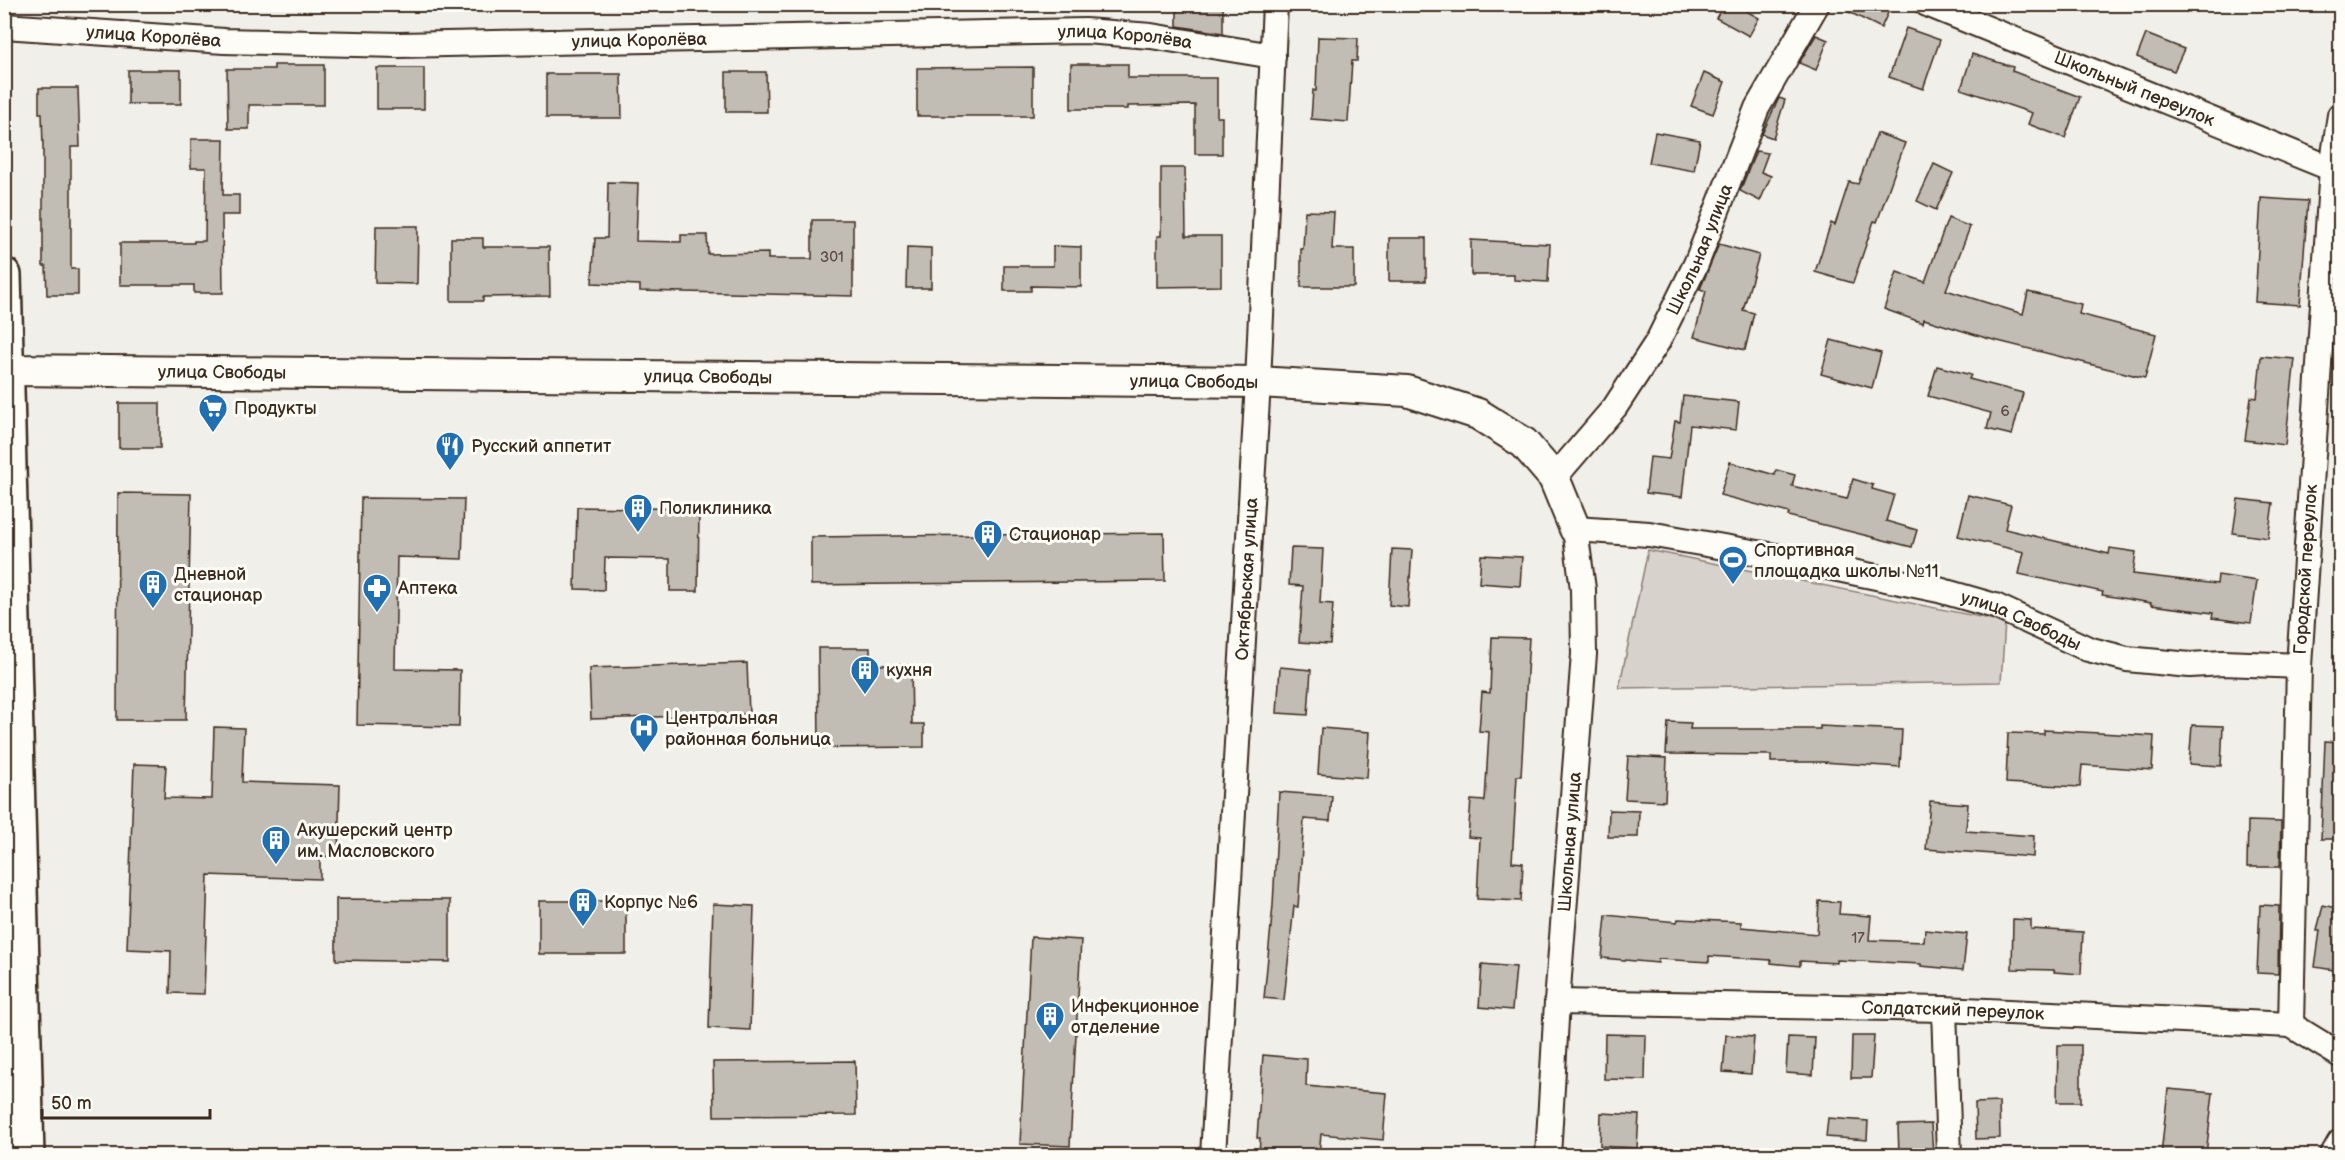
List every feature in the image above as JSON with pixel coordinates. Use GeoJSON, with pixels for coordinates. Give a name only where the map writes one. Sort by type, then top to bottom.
{"type":"FeatureCollection","features":[{"type":"Feature","properties":{"kind":"highway"},"geometry":{"type":"LineString","coordinates":[[4,275],[27,1155]]}},
{"type":"Feature","properties":{"kind":"street","name":"Октябрьская улица"},"geometry":{"type":"LineString","coordinates":[[1213,1155],[1258,382],[1275,4]]}},
{"type":"Feature","properties":{"kind":"street","name":"Школьная улица"},"geometry":{"type":"LineString","coordinates":[[1554,478],[1615,407],[1658,341],[1696,264],[1757,108],[1817,4]]}},
{"type":"Feature","properties":{"kind":"street","name":"Школьный переулок"},"geometry":{"type":"LineString","coordinates":[[1927,4],[2336,170]]}},
{"type":"Feature","properties":{"kind":"street","name":"улица Королёва"},"geometry":{"type":"LineString","coordinates":[[4,26],[224,41],[399,45],[1085,31],[1151,36],[1273,56]]}},
{"type":"Feature","properties":{"kind":"street","name":"Городской переулок"},"geometry":{"type":"LineString","coordinates":[[2291,1025],[2299,666],[2340,115]]}},
{"type":"Feature","properties":{"kind":"street","name":"улица Свободы"},"geometry":{"type":"LineString","coordinates":[[8,370],[1258,382],[1407,391],[1478,414],[1524,443],[1554,478],[1575,529],[1649,534],[1775,555],[1939,590],[1995,606],[2088,649],[2127,659],[2190,665],[2223,663],[2299,666]]}},
{"type":"Feature","properties":{"kind":"street","name":"Школьная улица"},"geometry":{"type":"LineString","coordinates":[[1548,1155],[1557,1002],[1584,654],[1583,590],[1575,529]]}},
{"type":"Feature","properties":{"kind":"street","name":"Солдатский переулок"},"geometry":{"type":"LineString","coordinates":[[1557,1002],[1944,1009],[2291,1025],[2340,1054]]}},
{"type":"Feature","properties":{"kind":"street"},"geometry":{"type":"LineString","coordinates":[[1944,1009],[1948,1155]]}},
{"type":"Feature","properties":{"kind":"street"},"geometry":{"type":"LineString","coordinates":[[2332,1155],[2340,1143]]}},
{"type":"Feature","properties":{"kind":"shaded area","name":"Спортивная площадка школы №11"},"geometry":{"type":"Polygon","coordinates":[[[1648,550],[2005,622],[2001,682],[1619,688],[1648,550]]]}},
{"type":"Feature","properties":{"kind":"building"},"geometry":{"type":"Polygon","coordinates":[[[1177,4],[1223,4],[1223,33],[1177,26],[1177,4]]]}},
{"type":"Feature","properties":{"kind":"building"},"geometry":{"type":"Polygon","coordinates":[[[1724,4],[1734,4],[1759,18],[1749,36],[1716,18],[1724,4]]]}},
{"type":"Feature","properties":{"kind":"building"},"geometry":{"type":"Polygon","coordinates":[[[1833,4],[1892,4],[1881,28],[1833,4]]]}},
{"type":"Feature","properties":{"kind":"building"},"geometry":{"type":"Polygon","coordinates":[[[1906,28],[1940,40],[1923,89],[1889,77],[1906,28]]]}},
{"type":"Feature","properties":{"kind":"building"},"geometry":{"type":"Polygon","coordinates":[[[2146,34],[2184,49],[2174,71],[2137,57],[2146,34]]]}},
{"type":"Feature","properties":{"kind":"building"},"geometry":{"type":"Polygon","coordinates":[[[1816,35],[1828,40],[1816,70],[1799,63],[1816,35]]]}},
{"type":"Feature","properties":{"kind":"building"},"geometry":{"type":"Polygon","coordinates":[[[1318,37],[1358,38],[1357,61],[1352,61],[1348,122],[1311,119],[1313,90],[1316,91],[1318,37]]]}},
{"type":"Feature","properties":{"kind":"building"},"geometry":{"type":"Polygon","coordinates":[[[1972,54],[2013,67],[2012,71],[2080,97],[2065,138],[2028,124],[2032,113],[1961,89],[1972,54]]]}},
{"type":"Feature","properties":{"kind":"building"},"geometry":{"type":"Polygon","coordinates":[[[1071,64],[1128,64],[1128,78],[1217,78],[1217,117],[1222,117],[1222,154],[1195,154],[1195,105],[1128,106],[1128,109],[1071,109],[1071,64]]]}},
{"type":"Feature","properties":{"kind":"building"},"geometry":{"type":"Polygon","coordinates":[[[274,65],[324,65],[324,105],[249,105],[249,129],[228,129],[227,69],[274,69],[274,65]]]}},
{"type":"Feature","properties":{"kind":"building"},"geometry":{"type":"Polygon","coordinates":[[[1033,67],[1033,116],[917,116],[917,68],[1033,67]]]}},
{"type":"Feature","properties":{"kind":"building"},"geometry":{"type":"Polygon","coordinates":[[[377,68],[424,68],[424,109],[377,109],[377,68]]]}},
{"type":"Feature","properties":{"kind":"building"},"geometry":{"type":"Polygon","coordinates":[[[128,70],[181,70],[181,104],[128,104],[128,70]]]}},
{"type":"Feature","properties":{"kind":"building"},"geometry":{"type":"Polygon","coordinates":[[[726,72],[766,72],[767,112],[726,112],[726,72]]]}},
{"type":"Feature","properties":{"kind":"building"},"geometry":{"type":"Polygon","coordinates":[[[1704,73],[1725,82],[1713,114],[1691,106],[1704,73]]]}},
{"type":"Feature","properties":{"kind":"building"},"geometry":{"type":"Polygon","coordinates":[[[546,74],[621,74],[622,118],[546,118],[546,74]]]}},
{"type":"Feature","properties":{"kind":"building"},"geometry":{"type":"Polygon","coordinates":[[[39,88],[78,88],[80,147],[71,147],[71,269],[78,269],[78,295],[47,295],[46,266],[43,266],[43,147],[39,88]]]}},
{"type":"Feature","properties":{"kind":"building"},"geometry":{"type":"Polygon","coordinates":[[[1779,98],[1785,100],[1773,138],[1762,134],[1779,98]]]}},
{"type":"Feature","properties":{"kind":"building"},"geometry":{"type":"Polygon","coordinates":[[[1655,132],[1700,140],[1694,171],[1649,163],[1655,132]]]}},
{"type":"Feature","properties":{"kind":"building"},"geometry":{"type":"Polygon","coordinates":[[[1877,133],[1905,143],[1877,222],[1874,221],[1853,283],[1815,272],[1831,223],[1835,225],[1849,182],[1858,184],[1877,133]]]}},
{"type":"Feature","properties":{"kind":"building"},"geometry":{"type":"Polygon","coordinates":[[[191,139],[224,139],[223,195],[239,195],[239,215],[222,215],[223,293],[194,293],[194,285],[120,285],[120,243],[205,241],[206,168],[191,168],[191,139]]]}},
{"type":"Feature","properties":{"kind":"building"},"geometry":{"type":"Polygon","coordinates":[[[1756,151],[1768,153],[1761,172],[1771,176],[1760,201],[1740,191],[1756,151]]]}},
{"type":"Feature","properties":{"kind":"building"},"geometry":{"type":"Polygon","coordinates":[[[1934,164],[1953,173],[1936,210],[1917,201],[1934,164]]]}},
{"type":"Feature","properties":{"kind":"building"},"geometry":{"type":"Polygon","coordinates":[[[1161,168],[1185,168],[1186,236],[1221,236],[1221,286],[1157,287],[1157,236],[1161,236],[1161,168]]]}},
{"type":"Feature","properties":{"kind":"building"},"geometry":{"type":"Polygon","coordinates":[[[608,182],[638,183],[636,241],[681,242],[681,235],[707,235],[708,254],[768,253],[768,259],[812,259],[812,220],[853,220],[853,296],[640,291],[640,285],[592,283],[595,238],[607,238],[608,182]]]}},
{"type":"Feature","properties":{"kind":"building"},"geometry":{"type":"Polygon","coordinates":[[[2261,198],[2308,201],[2300,305],[2255,302],[2261,198]]]}},
{"type":"Feature","properties":{"kind":"building"},"geometry":{"type":"Polygon","coordinates":[[[1305,211],[1334,212],[1332,249],[1354,249],[1354,287],[1301,287],[1301,249],[1303,249],[1305,211]]]}},
{"type":"Feature","properties":{"kind":"building"},"geometry":{"type":"Polygon","coordinates":[[[1948,218],[1970,227],[1946,290],[2023,314],[2028,292],[2081,304],[2079,314],[2156,334],[2145,378],[1986,338],[1924,319],[1923,323],[1884,309],[1897,272],[1925,282],[1948,218]]]}},
{"type":"Feature","properties":{"kind":"building"},"geometry":{"type":"Polygon","coordinates":[[[376,226],[418,226],[417,284],[375,283],[376,226]]]}},
{"type":"Feature","properties":{"kind":"building"},"geometry":{"type":"Polygon","coordinates":[[[451,238],[483,238],[483,247],[549,247],[550,296],[483,297],[483,301],[451,301],[451,238]]]}},
{"type":"Feature","properties":{"kind":"building"},"geometry":{"type":"Polygon","coordinates":[[[1389,238],[1426,238],[1426,281],[1389,281],[1389,238]]]}},
{"type":"Feature","properties":{"kind":"building"},"geometry":{"type":"Polygon","coordinates":[[[1471,240],[1550,244],[1548,282],[1514,280],[1514,275],[1471,275],[1471,240]]]}},
{"type":"Feature","properties":{"kind":"building"},"geometry":{"type":"Polygon","coordinates":[[[1719,244],[1759,255],[1743,310],[1754,313],[1745,350],[1694,337],[1706,291],[1700,289],[1719,244]]]}},
{"type":"Feature","properties":{"kind":"building"},"geometry":{"type":"Polygon","coordinates":[[[1053,246],[1081,247],[1081,287],[1031,286],[1031,291],[1004,291],[1004,266],[1053,266],[1053,246]]]}},
{"type":"Feature","properties":{"kind":"building"},"geometry":{"type":"Polygon","coordinates":[[[907,247],[931,248],[931,288],[906,288],[907,247]]]}},
{"type":"Feature","properties":{"kind":"building"},"geometry":{"type":"Polygon","coordinates":[[[1831,340],[1881,353],[1872,388],[1821,374],[1831,340]]]}},
{"type":"Feature","properties":{"kind":"building"},"geometry":{"type":"Polygon","coordinates":[[[2261,356],[2295,359],[2285,445],[2245,440],[2251,397],[2257,398],[2261,356]]]}},
{"type":"Feature","properties":{"kind":"building"},"geometry":{"type":"Polygon","coordinates":[[[1937,366],[1971,375],[1969,379],[2023,393],[2012,435],[1987,429],[1991,413],[1928,396],[1937,366]]]}},
{"type":"Feature","properties":{"kind":"building"},"geometry":{"type":"Polygon","coordinates":[[[1683,396],[1739,402],[1736,430],[1690,425],[1682,497],[1646,493],[1650,457],[1669,459],[1675,421],[1680,422],[1683,396]]]}},
{"type":"Feature","properties":{"kind":"building"},"geometry":{"type":"Polygon","coordinates":[[[119,403],[160,403],[160,448],[119,448],[119,403]]]}},
{"type":"Feature","properties":{"kind":"building"},"geometry":{"type":"Polygon","coordinates":[[[1730,462],[1775,475],[1776,470],[1795,475],[1792,486],[1847,499],[1853,479],[1873,485],[1872,489],[1894,495],[1886,521],[1917,530],[1912,547],[1788,516],[1789,513],[1720,495],[1730,462]]]}},
{"type":"Feature","properties":{"kind":"building","name":"Дневной стационар"},"geometry":{"type":"Polygon","coordinates":[[[118,493],[191,494],[186,720],[117,720],[118,493]]]}},
{"type":"Feature","properties":{"kind":"building"},"geometry":{"type":"Polygon","coordinates":[[[1968,495],[2011,505],[2005,529],[2109,554],[2110,548],[2136,552],[2133,574],[2217,584],[2218,575],[2257,581],[2251,623],[2212,618],[2213,613],[2151,605],[2151,603],[2102,595],[2103,592],[2019,574],[2024,552],[1958,536],[1968,495]]]}},
{"type":"Feature","properties":{"kind":"building","name":"Аптека"},"geometry":{"type":"Polygon","coordinates":[[[361,498],[464,499],[462,559],[397,557],[395,669],[460,670],[459,727],[357,725],[361,498]]]}},
{"type":"Feature","properties":{"kind":"building"},"geometry":{"type":"Polygon","coordinates":[[[2238,499],[2273,503],[2268,538],[2233,533],[2238,499]]]}},
{"type":"Feature","properties":{"kind":"building","name":"Поликлиника"},"geometry":{"type":"Polygon","coordinates":[[[577,507],[699,509],[698,591],[670,591],[670,559],[605,558],[604,590],[575,589],[577,507]]]}},
{"type":"Feature","properties":{"kind":"building","name":"Стационар"},"geometry":{"type":"Polygon","coordinates":[[[1164,533],[1165,581],[811,585],[811,537],[1164,533]]]}},
{"type":"Feature","properties":{"kind":"building"},"geometry":{"type":"Polygon","coordinates":[[[1291,548],[1323,549],[1320,603],[1333,604],[1330,644],[1299,642],[1303,586],[1289,585],[1291,548]]]}},
{"type":"Feature","properties":{"kind":"building"},"geometry":{"type":"Polygon","coordinates":[[[1392,549],[1412,550],[1408,607],[1389,605],[1392,549]]]}},
{"type":"Feature","properties":{"kind":"building"},"geometry":{"type":"Polygon","coordinates":[[[1481,555],[1522,557],[1520,586],[1479,583],[1481,555]]]}},
{"type":"Feature","properties":{"kind":"building"},"geometry":{"type":"Polygon","coordinates":[[[1492,637],[1529,638],[1521,776],[1517,776],[1512,862],[1523,863],[1521,901],[1477,899],[1480,838],[1468,837],[1471,800],[1485,801],[1489,732],[1479,731],[1482,692],[1490,693],[1492,637]]]}},
{"type":"Feature","properties":{"kind":"building","name":"кухня"},"geometry":{"type":"Polygon","coordinates":[[[818,648],[870,648],[870,665],[911,665],[912,724],[924,724],[924,747],[819,748],[818,648]]]}},
{"type":"Feature","properties":{"kind":"building"},"geometry":{"type":"Polygon","coordinates":[[[747,663],[749,714],[591,719],[589,668],[747,663]]]}},
{"type":"Feature","properties":{"kind":"building"},"geometry":{"type":"Polygon","coordinates":[[[1280,667],[1311,670],[1308,715],[1277,713],[1280,667]]]}},
{"type":"Feature","properties":{"kind":"building"},"geometry":{"type":"Polygon","coordinates":[[[1668,722],[1691,723],[1690,729],[1820,729],[1820,726],[1902,730],[1900,767],[1822,762],[1771,762],[1771,755],[1666,754],[1668,722]]]}},
{"type":"Feature","properties":{"kind":"building"},"geometry":{"type":"Polygon","coordinates":[[[2192,725],[2223,726],[2221,766],[2189,764],[2192,725]]]}},
{"type":"Feature","properties":{"kind":"building","name":"Акушерский центр им. Масловского"},"geometry":{"type":"Polygon","coordinates":[[[214,727],[244,728],[242,782],[340,785],[338,857],[320,856],[320,879],[208,875],[204,994],[170,993],[171,951],[127,949],[134,764],[166,765],[164,798],[212,799],[214,727]]]}},
{"type":"Feature","properties":{"kind":"building"},"geometry":{"type":"Polygon","coordinates":[[[1321,728],[1370,732],[1367,778],[1318,774],[1321,728]]]}},
{"type":"Feature","properties":{"kind":"building"},"geometry":{"type":"Polygon","coordinates":[[[2044,730],[2154,736],[2152,770],[2082,765],[2080,787],[2006,783],[2008,733],[2044,734],[2044,730]]]}},
{"type":"Feature","properties":{"kind":"building"},"geometry":{"type":"Polygon","coordinates":[[[2325,741],[2340,742],[2340,839],[2321,839],[2325,741]]]}},
{"type":"Feature","properties":{"kind":"building"},"geometry":{"type":"Polygon","coordinates":[[[1628,756],[1667,758],[1665,801],[1625,799],[1628,756]]]}},
{"type":"Feature","properties":{"kind":"building"},"geometry":{"type":"Polygon","coordinates":[[[1279,792],[1332,796],[1330,821],[1304,819],[1298,907],[1294,906],[1284,1000],[1264,998],[1273,905],[1279,792]]]}},
{"type":"Feature","properties":{"kind":"building"},"geometry":{"type":"Polygon","coordinates":[[[1930,801],[1968,804],[1966,831],[2034,836],[2033,857],[1926,849],[1930,801]]]}},
{"type":"Feature","properties":{"kind":"building"},"geometry":{"type":"Polygon","coordinates":[[[1609,810],[1639,811],[1638,837],[1608,837],[1609,810]]]}},
{"type":"Feature","properties":{"kind":"building"},"geometry":{"type":"Polygon","coordinates":[[[2248,821],[2281,822],[2280,867],[2247,867],[2248,821]]]}},
{"type":"Feature","properties":{"kind":"building"},"geometry":{"type":"Polygon","coordinates":[[[336,899],[450,900],[450,962],[336,960],[336,899]]]}},
{"type":"Feature","properties":{"kind":"building","name":"Корпус №6"},"geometry":{"type":"Polygon","coordinates":[[[539,901],[626,901],[626,954],[539,954],[539,901]]]}},
{"type":"Feature","properties":{"kind":"building"},"geometry":{"type":"Polygon","coordinates":[[[1819,901],[1840,902],[1839,914],[1871,916],[1869,940],[1924,942],[1925,930],[1967,934],[1963,970],[1921,966],[1921,964],[1837,960],[1837,963],[1800,961],[1800,966],[1771,963],[1771,960],[1709,956],[1709,962],[1658,959],[1658,963],[1602,958],[1606,915],[1677,922],[1678,919],[1741,922],[1741,927],[1817,934],[1819,901]]]}},
{"type":"Feature","properties":{"kind":"building"},"geometry":{"type":"Polygon","coordinates":[[[713,904],[754,906],[750,1030],[709,1028],[713,904]]]}},
{"type":"Feature","properties":{"kind":"building"},"geometry":{"type":"Polygon","coordinates":[[[2260,905],[2279,906],[2278,974],[2257,973],[2260,905]]]}},
{"type":"Feature","properties":{"kind":"building"},"geometry":{"type":"Polygon","coordinates":[[[2323,905],[2340,909],[2340,971],[2315,967],[2320,931],[2317,931],[2323,905]]]}},
{"type":"Feature","properties":{"kind":"building"},"geometry":{"type":"Polygon","coordinates":[[[2013,919],[2031,920],[2031,929],[2083,932],[2081,974],[2054,972],[2054,970],[2012,969],[2013,919]]]}},
{"type":"Feature","properties":{"kind":"building","name":"Инфекционное отделение"},"geometry":{"type":"Polygon","coordinates":[[[1031,937],[1081,940],[1070,1146],[1020,1144],[1031,937]]]}},
{"type":"Feature","properties":{"kind":"building"},"geometry":{"type":"Polygon","coordinates":[[[1482,964],[1516,967],[1512,1010],[1479,1007],[1482,964]]]}},
{"type":"Feature","properties":{"kind":"building"},"geometry":{"type":"Polygon","coordinates":[[[1605,1034],[1646,1035],[1645,1080],[1604,1079],[1605,1034]]]}},
{"type":"Feature","properties":{"kind":"building"},"geometry":{"type":"Polygon","coordinates":[[[1726,1035],[1754,1037],[1751,1074],[1723,1072],[1726,1035]]]}},
{"type":"Feature","properties":{"kind":"building"},"geometry":{"type":"Polygon","coordinates":[[[1852,1036],[1874,1036],[1871,1078],[1851,1078],[1852,1036]]]}},
{"type":"Feature","properties":{"kind":"building"},"geometry":{"type":"Polygon","coordinates":[[[1788,1037],[1815,1038],[1813,1075],[1786,1073],[1788,1037]]]}},
{"type":"Feature","properties":{"kind":"building"},"geometry":{"type":"Polygon","coordinates":[[[2058,1045],[2081,1045],[2081,1102],[2057,1102],[2058,1045]]]}},
{"type":"Feature","properties":{"kind":"building"},"geometry":{"type":"Polygon","coordinates":[[[1263,1055],[1307,1059],[1306,1086],[1387,1093],[1383,1140],[1321,1134],[1319,1155],[1259,1155],[1260,1138],[1257,1138],[1263,1055]]]}},
{"type":"Feature","properties":{"kind":"building"},"geometry":{"type":"Polygon","coordinates":[[[855,1061],[856,1115],[714,1116],[713,1062],[855,1061]]]}},
{"type":"Feature","properties":{"kind":"building"},"geometry":{"type":"Polygon","coordinates":[[[2168,1089],[2213,1093],[2206,1155],[2161,1155],[2168,1089]]]}},
{"type":"Feature","properties":{"kind":"building"},"geometry":{"type":"Polygon","coordinates":[[[1999,1102],[2000,1138],[1976,1139],[1975,1103],[1999,1102]]]}},
{"type":"Feature","properties":{"kind":"building"},"geometry":{"type":"Polygon","coordinates":[[[1601,1113],[1639,1115],[1637,1148],[1600,1146],[1601,1113]]]}},
{"type":"Feature","properties":{"kind":"building"},"geometry":{"type":"Polygon","coordinates":[[[1828,1118],[1868,1121],[1867,1140],[1826,1137],[1828,1118]]]}},
{"type":"Feature","properties":{"kind":"building"},"geometry":{"type":"Polygon","coordinates":[[[1931,1124],[1933,1155],[1899,1155],[1898,1125],[1931,1124]]]}},
{"type":"Feature","properties":{"kind":"place","name":"Продукты"},"geometry":{"type":"Point","coordinates":[213,434]}},
{"type":"Feature","properties":{"kind":"place","name":"Русский аппетит"},"geometry":{"type":"Point","coordinates":[450,472]}},
{"type":"Feature","properties":{"kind":"place","name":"Поликлиника"},"geometry":{"type":"Point","coordinates":[638,534]}},
{"type":"Feature","properties":{"kind":"place","name":"Стационар"},"geometry":{"type":"Point","coordinates":[988,560]}},
{"type":"Feature","properties":{"kind":"place","name":"Спортивная площадка школы №11"},"geometry":{"type":"Point","coordinates":[1733,586]}},
{"type":"Feature","properties":{"kind":"place","name":"Дневной стационар"},"geometry":{"type":"Point","coordinates":[153,610]}},
{"type":"Feature","properties":{"kind":"place","name":"Аптека"},"geometry":{"type":"Point","coordinates":[377,614]}},
{"type":"Feature","properties":{"kind":"place","name":"кухня"},"geometry":{"type":"Point","coordinates":[865,696]}},
{"type":"Feature","properties":{"kind":"place","name":"Центральная районная больница"},"geometry":{"type":"Point","coordinates":[644,754]}},
{"type":"Feature","properties":{"kind":"place","name":"Акушерский центр им. Масловского"},"geometry":{"type":"Point","coordinates":[276,866]}},
{"type":"Feature","properties":{"kind":"place","name":"Корпус №6"},"geometry":{"type":"Point","coordinates":[583,928]}},
{"type":"Feature","properties":{"kind":"place","name":"Инфекционное отделение"},"geometry":{"type":"Point","coordinates":[1050,1042]}}]}
